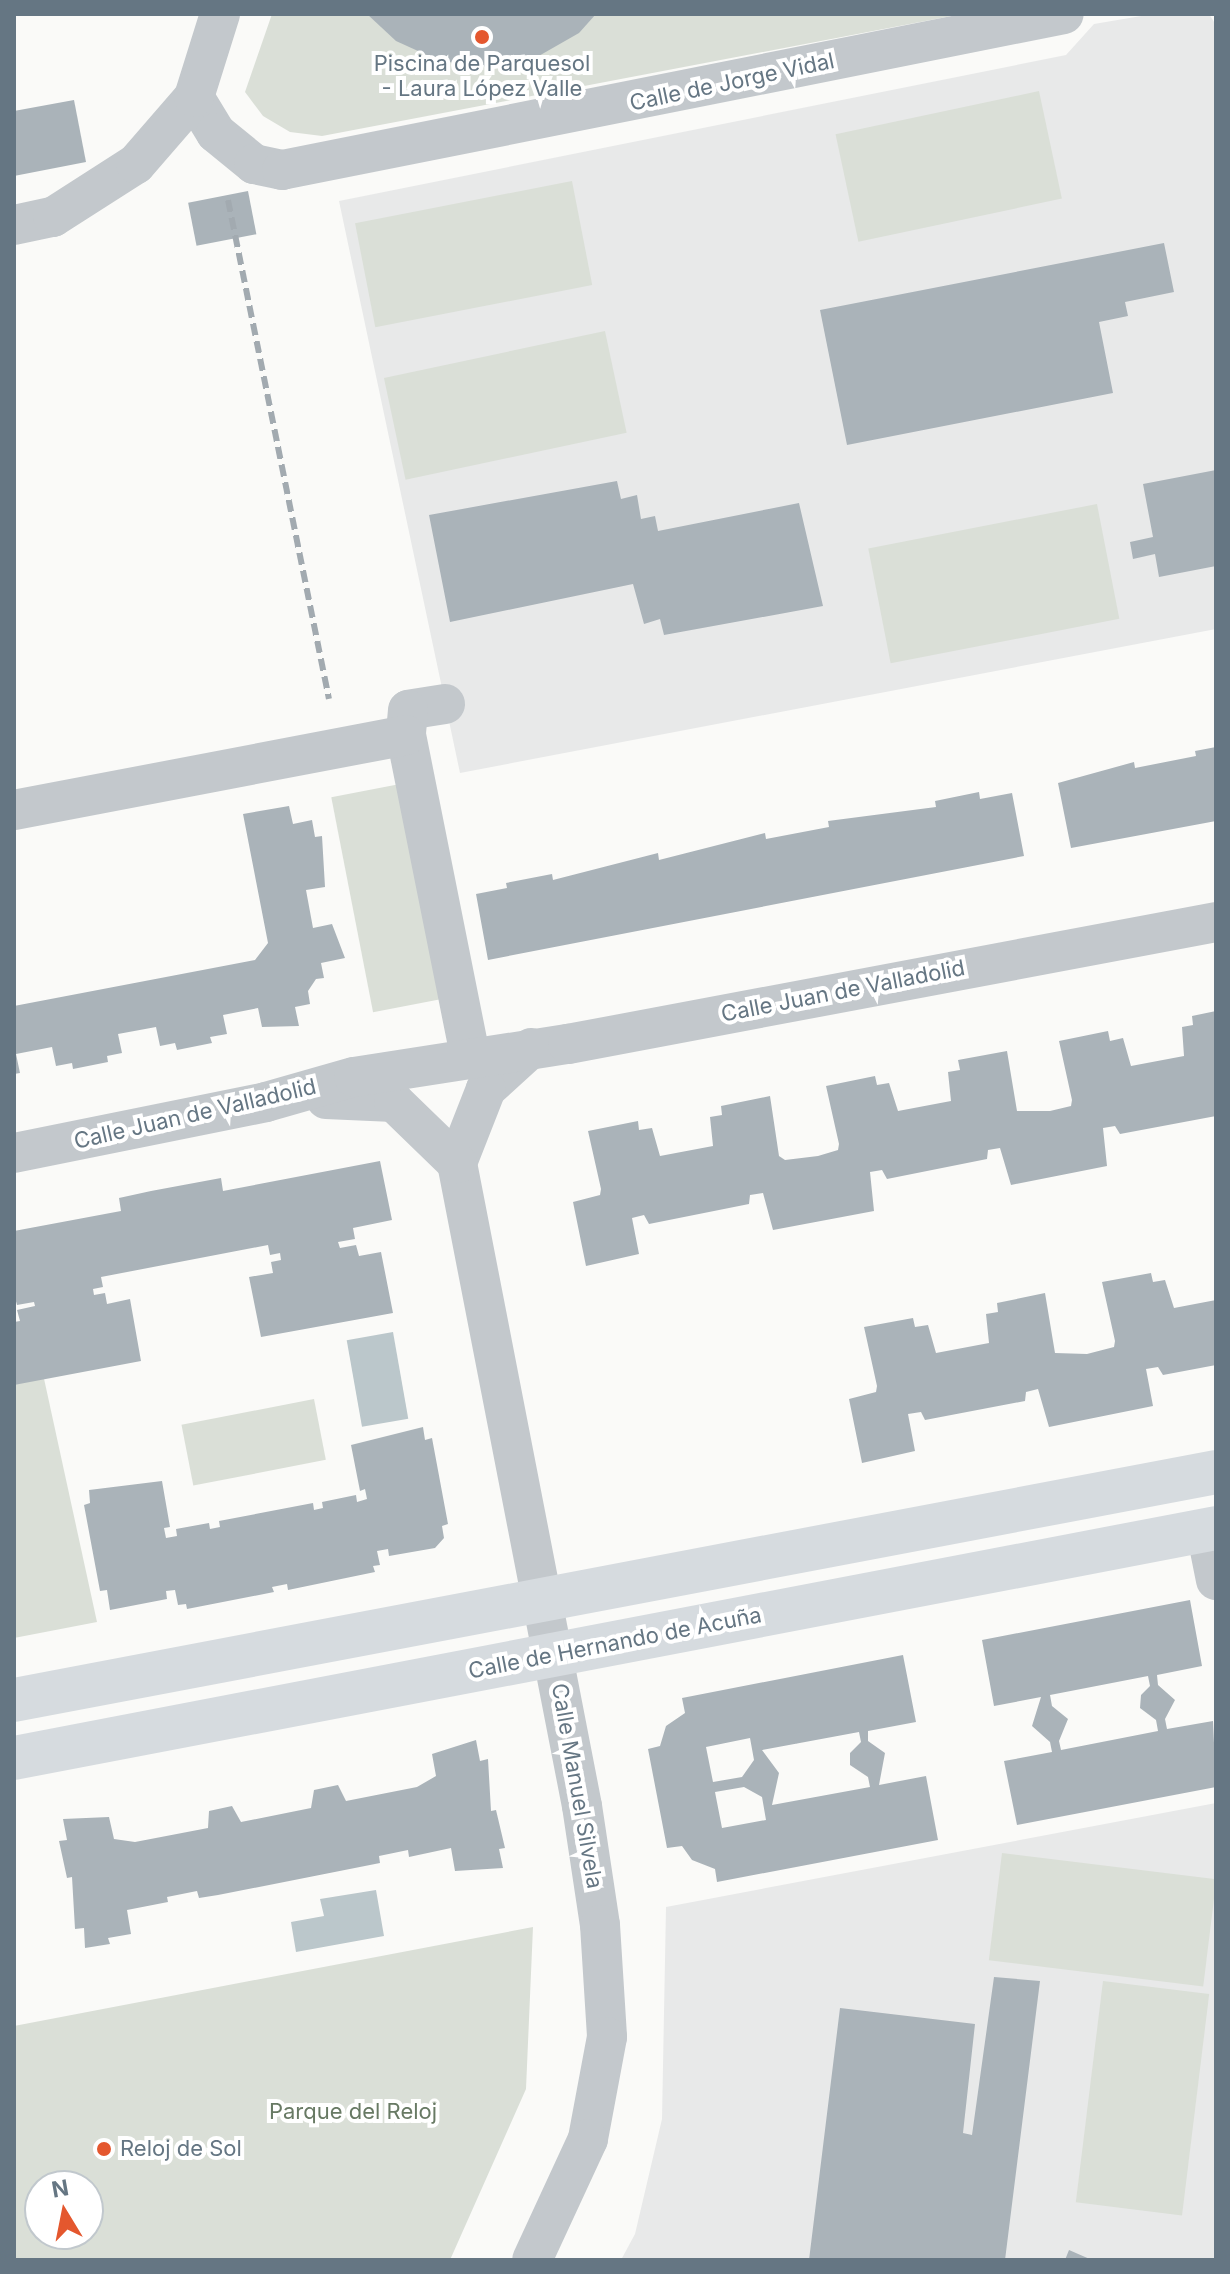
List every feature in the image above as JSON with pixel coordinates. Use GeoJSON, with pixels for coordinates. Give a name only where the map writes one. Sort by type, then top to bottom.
{"type":"FeatureCollection","features":[{"type":"Feature","properties":{"kind":"street"},"geometry":{"type":"LineString","coordinates":[[14,225],[53,217],[136,164],[194,97],[220,14]]}},
{"type":"Feature","properties":{"kind":"street","name":"Calle de Jorge Vidal"},"geometry":{"type":"LineString","coordinates":[[194,97],[216,133],[254,164],[282,170],[1064,14]]}},
{"type":"Feature","properties":{"kind":"street"},"geometry":{"type":"LineString","coordinates":[[445,704],[408,710],[406,735],[470,1056]]}},
{"type":"Feature","properties":{"kind":"street"},"geometry":{"type":"LineString","coordinates":[[14,810],[406,735]]}},
{"type":"Feature","properties":{"kind":"street","name":"Calle Juan de Valladolid"},"geometry":{"type":"LineString","coordinates":[[14,1153],[266,1102],[354,1077],[531,1048],[1216,922]]}},
{"type":"Feature","properties":{"kind":"street"},"geometry":{"type":"LineString","coordinates":[[266,1102],[353,1097],[394,1102],[457,1163],[486,1089],[531,1048]]}},
{"type":"Feature","properties":{"kind":"street","name":"Calle Manuel Silvela"},"geometry":{"type":"LineString","coordinates":[[457,1163],[539,1600],[554,1654],[600,1925],[607,2037],[588,2139],[532,2260]]}},
{"type":"Feature","properties":{"kind":"street"},"geometry":{"type":"LineString","coordinates":[[14,1700],[1216,1472]]}},
{"type":"Feature","properties":{"kind":"street"},"geometry":{"type":"LineString","coordinates":[[1211,1529],[1216,1580]]}},
{"type":"Feature","properties":{"kind":"street","name":"Calle de Hernando de Acuña"},"geometry":{"type":"LineString","coordinates":[[14,1758],[1211,1529]]}},
{"type":"Feature","properties":{"kind":"shaded area"},"geometry":{"type":"Polygon","coordinates":[[[1153,14],[1209,14],[1216,25],[1216,629],[460,773],[339,201],[1066,55],[1094,24],[1153,14]]]}},
{"type":"Feature","properties":{"kind":"shaded area"},"geometry":{"type":"Polygon","coordinates":[[[393,1332],[408,1419],[362,1427],[347,1340],[393,1332]]]}},
{"type":"Feature","properties":{"kind":"shaded area"},"geometry":{"type":"Polygon","coordinates":[[[1216,1803],[1216,2260],[621,2260],[635,2234],[662,2119],[666,1907],[1216,1803]]]}},
{"type":"Feature","properties":{"kind":"shaded area"},"geometry":{"type":"Polygon","coordinates":[[[376,1890],[384,1936],[296,1952],[291,1922],[324,1916],[320,1899],[376,1890]]]}},
{"type":"Feature","properties":{"kind":"green space"},"geometry":{"type":"Polygon","coordinates":[[[272,14],[962,14],[322,136],[290,132],[263,116],[245,92],[272,14]]]}},
{"type":"Feature","properties":{"kind":"green space"},"geometry":{"type":"Polygon","coordinates":[[[1039,91],[1062,199],[858,242],[836,134],[1039,91]]]}},
{"type":"Feature","properties":{"kind":"green space"},"geometry":{"type":"Polygon","coordinates":[[[572,181],[592,285],[375,327],[355,223],[572,181]]]}},
{"type":"Feature","properties":{"kind":"green space"},"geometry":{"type":"Polygon","coordinates":[[[605,331],[627,433],[406,480],[384,378],[605,331]]]}},
{"type":"Feature","properties":{"kind":"green space"},"geometry":{"type":"Polygon","coordinates":[[[1097,504],[1119,619],[891,663],[868,548],[1097,504]]]}},
{"type":"Feature","properties":{"kind":"green space"},"geometry":{"type":"Polygon","coordinates":[[[400,784],[442,999],[373,1012],[331,797],[400,784]]]}},
{"type":"Feature","properties":{"kind":"green space"},"geometry":{"type":"Polygon","coordinates":[[[43,1374],[97,1622],[14,1638],[14,1379],[43,1374]]]}},
{"type":"Feature","properties":{"kind":"green space"},"geometry":{"type":"Polygon","coordinates":[[[314,1399],[326,1460],[193,1486],[181,1425],[314,1399]]]}},
{"type":"Feature","properties":{"kind":"green space"},"geometry":{"type":"Polygon","coordinates":[[[1002,1853],[1216,1879],[1203,1987],[989,1960],[1002,1853]]]}},
{"type":"Feature","properties":{"kind":"green space","name":"Parque del Reloj"},"geometry":{"type":"Polygon","coordinates":[[[533,1927],[526,2089],[450,2260],[14,2260],[14,2026],[533,1927]]]}},
{"type":"Feature","properties":{"kind":"green space"},"geometry":{"type":"Polygon","coordinates":[[[1103,1981],[1209,1994],[1182,2215],[1076,2202],[1103,1981]]]}},
{"type":"Feature","properties":{"kind":"building","name":"Piscina de Parquesol - Laura López Valle"},"geometry":{"type":"Polygon","coordinates":[[[367,14],[596,14],[579,33],[537,57],[489,67],[440,61],[396,41],[367,14]]]}},
{"type":"Feature","properties":{"kind":"building"},"geometry":{"type":"Polygon","coordinates":[[[74,100],[86,162],[14,176],[14,111],[74,100]]]}},
{"type":"Feature","properties":{"kind":"building"},"geometry":{"type":"Polygon","coordinates":[[[248,191],[256,234],[197,246],[188,203],[248,191]]]}},
{"type":"Feature","properties":{"kind":"building"},"geometry":{"type":"Polygon","coordinates":[[[1164,243],[1174,292],[1125,302],[1128,316],[1099,322],[1113,393],[847,445],[820,310],[1164,243]]]}},
{"type":"Feature","properties":{"kind":"building"},"geometry":{"type":"Polygon","coordinates":[[[1216,470],[1216,566],[1159,577],[1155,554],[1133,559],[1130,542],[1153,537],[1143,484],[1216,470]]]}},
{"type":"Feature","properties":{"kind":"building"},"geometry":{"type":"Polygon","coordinates":[[[617,481],[621,499],[637,495],[641,519],[655,516],[658,531],[799,503],[823,606],[664,635],[660,619],[644,624],[633,584],[450,622],[429,515],[617,481]]]}},
{"type":"Feature","properties":{"kind":"building"},"geometry":{"type":"Polygon","coordinates":[[[1216,747],[1216,821],[1071,848],[1058,783],[1134,762],[1135,768],[1196,756],[1195,751],[1216,747]]]}},
{"type":"Feature","properties":{"kind":"building"},"geometry":{"type":"Polygon","coordinates":[[[979,792],[980,799],[1012,793],[1024,856],[488,960],[476,894],[507,888],[506,883],[552,874],[553,880],[658,853],[659,860],[765,833],[766,839],[829,827],[828,821],[936,807],[935,801],[979,792]]]}},
{"type":"Feature","properties":{"kind":"building"},"geometry":{"type":"Polygon","coordinates":[[[289,806],[293,824],[312,820],[315,837],[322,836],[325,887],[306,890],[313,928],[332,924],[345,958],[321,963],[324,978],[316,979],[308,991],[310,1004],[295,1007],[299,1026],[262,1027],[258,1008],[223,1015],[227,1034],[210,1037],[212,1043],[177,1050],[175,1043],[160,1046],[156,1027],[118,1034],[122,1053],[107,1056],[108,1062],[73,1069],[72,1063],[56,1066],[52,1047],[16,1054],[20,1073],[14,1074],[14,1006],[255,960],[268,943],[243,814],[289,806]]]}},
{"type":"Feature","properties":{"kind":"building"},"geometry":{"type":"Polygon","coordinates":[[[1216,1011],[1216,1116],[1120,1134],[1115,1126],[1103,1128],[1107,1166],[1011,1185],[1000,1148],[988,1150],[987,1159],[887,1179],[882,1170],[870,1172],[874,1211],[773,1230],[763,1193],[750,1195],[749,1204],[649,1224],[644,1215],[632,1218],[639,1254],[586,1266],[573,1202],[600,1195],[588,1131],[638,1121],[639,1130],[652,1128],[660,1156],[713,1146],[710,1117],[722,1115],[721,1106],[770,1096],[779,1156],[785,1160],[818,1156],[838,1150],[839,1144],[826,1086],[875,1076],[877,1085],[889,1083],[898,1111],[951,1101],[948,1072],[960,1070],[958,1060],[1007,1051],[1017,1111],[1050,1111],[1071,1106],[1072,1100],[1059,1041],[1108,1031],[1110,1041],[1123,1038],[1131,1066],[1184,1056],[1182,1027],[1193,1025],[1192,1016],[1216,1011]]]}},
{"type":"Feature","properties":{"kind":"building"},"geometry":{"type":"Polygon","coordinates":[[[380,1161],[392,1220],[353,1228],[355,1239],[338,1242],[340,1248],[356,1245],[359,1256],[381,1252],[393,1313],[261,1337],[249,1277],[273,1273],[271,1262],[281,1260],[280,1253],[270,1255],[268,1245],[101,1277],[103,1287],[93,1289],[94,1295],[105,1293],[107,1304],[130,1299],[141,1361],[14,1385],[14,1322],[20,1321],[17,1310],[35,1306],[34,1302],[17,1305],[14,1294],[14,1231],[121,1211],[119,1198],[151,1191],[221,1178],[223,1191],[380,1161]]]}},
{"type":"Feature","properties":{"kind":"building"},"geometry":{"type":"Polygon","coordinates":[[[1151,1273],[1153,1282],[1165,1280],[1174,1308],[1216,1300],[1216,1365],[1163,1375],[1158,1367],[1146,1369],[1153,1406],[1049,1427],[1038,1389],[1026,1392],[1025,1401],[925,1420],[921,1412],[908,1414],[915,1451],[862,1463],[849,1399],[876,1392],[864,1327],[913,1318],[915,1327],[928,1325],[936,1353],[989,1343],[986,1314],[998,1312],[997,1303],[1045,1293],[1055,1353],[1087,1354],[1114,1347],[1102,1282],[1151,1273]]]}},
{"type":"Feature","properties":{"kind":"building"},"geometry":{"type":"Polygon","coordinates":[[[423,1427],[425,1440],[432,1438],[448,1524],[442,1526],[444,1538],[435,1548],[389,1556],[388,1549],[377,1551],[380,1565],[373,1566],[375,1572],[288,1590],[287,1584],[272,1587],[274,1592],[187,1609],[186,1604],[178,1605],[175,1590],[166,1591],[167,1599],[110,1610],[107,1590],[100,1591],[84,1505],[90,1503],[89,1490],[162,1481],[170,1527],[164,1528],[166,1538],[177,1536],[176,1529],[209,1523],[210,1529],[220,1527],[219,1521],[313,1503],[314,1510],[323,1508],[322,1502],[356,1495],[357,1502],[367,1499],[365,1489],[360,1491],[351,1445],[423,1427]]]}},
{"type":"Feature","properties":{"kind":"building"},"geometry":{"type":"Polygon","coordinates":[[[1190,1600],[1202,1666],[1157,1675],[1158,1685],[1175,1700],[1165,1719],[1167,1729],[1213,1721],[1216,1787],[1017,1825],[1004,1761],[1052,1752],[1050,1742],[1032,1726],[1041,1697],[994,1706],[982,1640],[1190,1600]],[[1148,1676],[1050,1695],[1052,1706],[1068,1719],[1059,1741],[1061,1750],[1158,1731],[1156,1720],[1140,1708],[1141,1695],[1150,1686],[1148,1676]]]}},
{"type":"Feature","properties":{"kind":"building"},"geometry":{"type":"Polygon","coordinates":[[[903,1655],[916,1722],[868,1731],[868,1741],[885,1753],[879,1785],[926,1776],[938,1840],[717,1882],[715,1869],[692,1860],[682,1846],[667,1848],[648,1749],[660,1746],[666,1726],[685,1713],[682,1698],[903,1655]],[[859,1732],[762,1750],[779,1773],[772,1805],[870,1787],[868,1777],[850,1765],[850,1753],[861,1742],[859,1732]],[[750,1738],[706,1747],[713,1782],[742,1777],[754,1760],[750,1738]],[[744,1787],[715,1792],[722,1828],[766,1820],[762,1797],[744,1787]]]}},
{"type":"Feature","properties":{"kind":"building"},"geometry":{"type":"Polygon","coordinates":[[[476,1740],[480,1761],[488,1759],[491,1811],[496,1810],[505,1848],[499,1849],[503,1868],[455,1871],[451,1848],[409,1857],[408,1850],[379,1856],[380,1863],[218,1895],[199,1898],[197,1891],[167,1897],[168,1902],[127,1910],[131,1934],[108,1938],[110,1944],[85,1948],[84,1928],[75,1929],[72,1877],[67,1878],[59,1841],[67,1840],[63,1819],[109,1817],[114,1839],[135,1842],[208,1828],[209,1811],[232,1806],[241,1822],[311,1808],[314,1790],[338,1785],[346,1801],[417,1787],[436,1776],[432,1754],[476,1740]]]}},
{"type":"Feature","properties":{"kind":"building"},"geometry":{"type":"Polygon","coordinates":[[[994,1977],[1040,1981],[1005,2260],[809,2260],[840,2008],[975,2024],[963,2133],[972,2135],[994,1977]]]}},
{"type":"Feature","properties":{"kind":"building"},"geometry":{"type":"Polygon","coordinates":[[[1069,2250],[1092,2260],[1065,2260],[1069,2250]]]}},
{"type":"Feature","properties":{"kind":"railway"},"geometry":{"type":"LineString","coordinates":[[228,200],[329,699]]}},
{"type":"Feature","properties":{"kind":"place","name":"Piscina de Parquesol - Laura López Valle"},"geometry":{"type":"Point","coordinates":[482,37]}},
{"type":"Feature","properties":{"kind":"place","name":"Reloj de Sol"},"geometry":{"type":"Point","coordinates":[104,2149]}}]}
